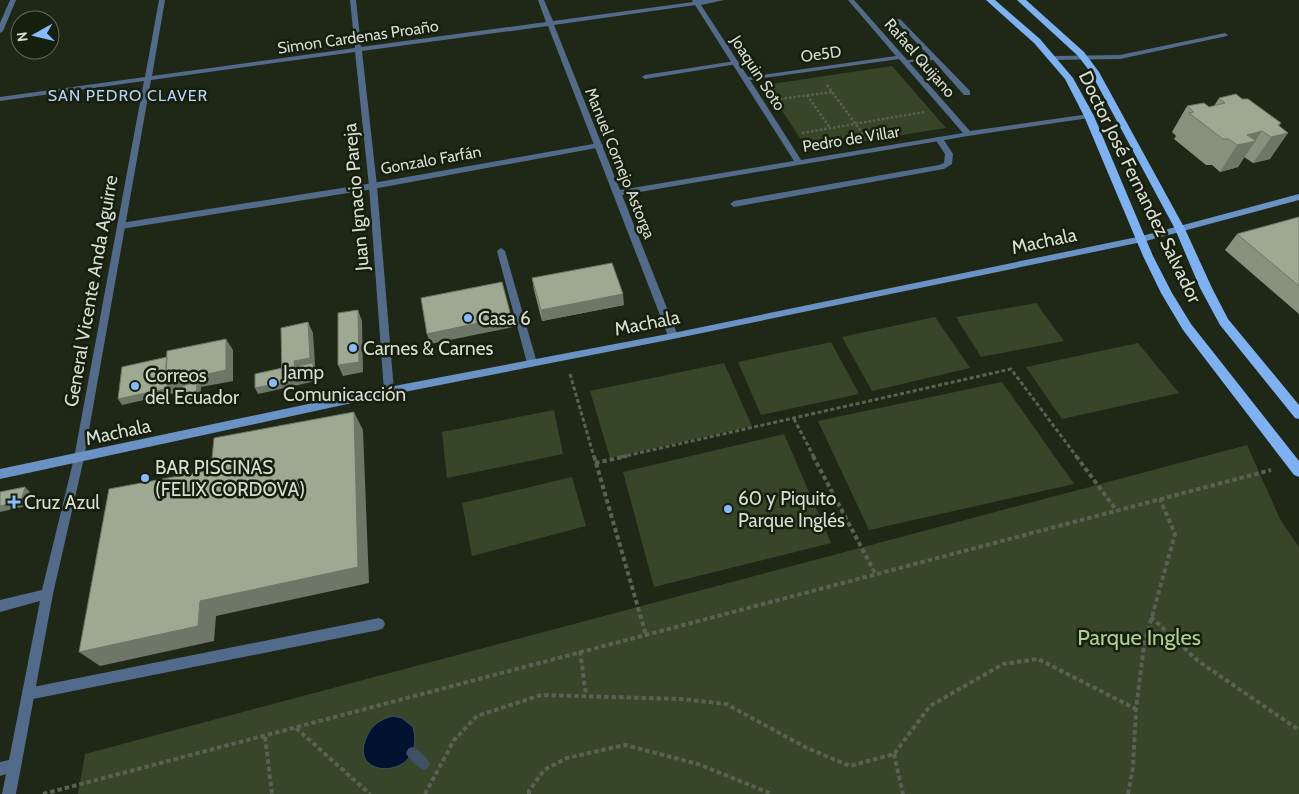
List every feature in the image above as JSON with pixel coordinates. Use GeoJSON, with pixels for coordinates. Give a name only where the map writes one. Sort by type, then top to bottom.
{"type":"FeatureCollection","features":[{"type":"Feature","properties":{"kind":"main road","name":"Doctor José Fernandez Salvador"},"geometry":{"type":"LineString","coordinates":[[990,0],[1054,58],[1069,78],[1089,116],[1148,256],[1167,293],[1187,327],[1296,468]]}},
{"type":"Feature","properties":{"kind":"main road","name":"Doctor José Fernandez Salvador"},"geometry":{"type":"LineString","coordinates":[[1020,0],[1062,36],[1084,58],[1118,112],[1180,229],[1206,288],[1224,322],[1299,414]]}},
{"type":"Feature","properties":{"kind":"main road","name":"Machala"},"geometry":{"type":"LineString","coordinates":[[0,474],[389,391],[673,336],[1142,239],[1299,197]]}},
{"type":"Feature","properties":{"kind":"street"},"geometry":{"type":"LineString","coordinates":[[0,30],[13,0]]}},
{"type":"Feature","properties":{"kind":"street","name":"General Vicente Anda Aguirre"},"geometry":{"type":"LineString","coordinates":[[9,794],[47,594],[78,458],[162,0]]}},
{"type":"Feature","properties":{"kind":"street","name":"Juan Ignacio Pareja"},"geometry":{"type":"LineString","coordinates":[[353,0],[373,186],[389,391]]}},
{"type":"Feature","properties":{"kind":"street","name":"Manuel Cornejo Astorga"},"geometry":{"type":"LineString","coordinates":[[541,0],[673,336]]}},
{"type":"Feature","properties":{"kind":"street","name":"Simon Cardenas Proaño"},"geometry":{"type":"LineString","coordinates":[[0,99],[720,0]]}},
{"type":"Feature","properties":{"kind":"street","name":"Rafael Quijano"},"geometry":{"type":"LineString","coordinates":[[851,0],[968,134]]}},
{"type":"Feature","properties":{"kind":"street","name":"Joaquin Soto"},"geometry":{"type":"LineString","coordinates":[[696,2],[799,162]]}},
{"type":"Feature","properties":{"kind":"street"},"geometry":{"type":"LineString","coordinates":[[898,20],[967,93]]}},
{"type":"Feature","properties":{"kind":"street"},"geometry":{"type":"LineString","coordinates":[[1054,58],[1120,56],[1225,35]]}},
{"type":"Feature","properties":{"kind":"street","name":"Oe5D"},"geometry":{"type":"LineString","coordinates":[[746,79],[903,59],[935,58]]}},
{"type":"Feature","properties":{"kind":"street"},"geometry":{"type":"LineString","coordinates":[[645,77],[735,63]]}},
{"type":"Feature","properties":{"kind":"street","name":"Pedro de Villar"},"geometry":{"type":"LineString","coordinates":[[618,193],[968,134],[1089,116]]}},
{"type":"Feature","properties":{"kind":"street"},"geometry":{"type":"LineString","coordinates":[[734,204],[941,167],[948,164],[949,154],[938,139]]}},
{"type":"Feature","properties":{"kind":"street","name":"Gonzalo Farfán"},"geometry":{"type":"LineString","coordinates":[[121,226],[373,186],[599,145]]}},
{"type":"Feature","properties":{"kind":"street"},"geometry":{"type":"LineString","coordinates":[[501,251],[532,363]]}},
{"type":"Feature","properties":{"kind":"street"},"geometry":{"type":"LineString","coordinates":[[0,606],[47,594]]}},
{"type":"Feature","properties":{"kind":"street"},"geometry":{"type":"LineString","coordinates":[[28,694],[379,624]]}},
{"type":"Feature","properties":{"kind":"street"},"geometry":{"type":"LineString","coordinates":[[0,769],[15,765]]}},
{"type":"Feature","properties":{"kind":"path"},"geometry":{"type":"LineString","coordinates":[[824,80],[865,137]]}},
{"type":"Feature","properties":{"kind":"path"},"geometry":{"type":"LineString","coordinates":[[772,101],[832,92]]}},
{"type":"Feature","properties":{"kind":"path"},"geometry":{"type":"LineString","coordinates":[[807,95],[830,128]]}},
{"type":"Feature","properties":{"kind":"path"},"geometry":{"type":"LineString","coordinates":[[794,134],[924,112]]}},
{"type":"Feature","properties":{"kind":"path"},"geometry":{"type":"LineString","coordinates":[[564,356],[646,635]]}},
{"type":"Feature","properties":{"kind":"path"},"geometry":{"type":"LineString","coordinates":[[595,463],[1011,369],[1116,511]]}},
{"type":"Feature","properties":{"kind":"path"},"geometry":{"type":"LineString","coordinates":[[794,419],[876,574]]}},
{"type":"Feature","properties":{"kind":"path"},"geometry":{"type":"LineString","coordinates":[[43,794],[265,737],[580,651],[1160,499],[1296,468]]}},
{"type":"Feature","properties":{"kind":"path"},"geometry":{"type":"LineString","coordinates":[[1128,794],[1133,767],[1136,709],[1144,645],[1174,534],[1160,499]]}},
{"type":"Feature","properties":{"kind":"path"},"geometry":{"type":"LineString","coordinates":[[1151,617],[1198,662],[1299,730]]}},
{"type":"Feature","properties":{"kind":"path"},"geometry":{"type":"LineString","coordinates":[[580,651],[586,695]]}},
{"type":"Feature","properties":{"kind":"path"},"geometry":{"type":"LineString","coordinates":[[425,794],[454,740],[477,716],[542,695],[681,699],[726,704],[807,748],[850,766],[894,754],[930,706],[1003,664],[1038,659],[1136,709]]}},
{"type":"Feature","properties":{"kind":"path"},"geometry":{"type":"LineString","coordinates":[[296,728],[370,794]]}},
{"type":"Feature","properties":{"kind":"path"},"geometry":{"type":"LineString","coordinates":[[265,737],[272,794]]}},
{"type":"Feature","properties":{"kind":"path"},"geometry":{"type":"LineString","coordinates":[[529,794],[529,791],[544,770],[567,758],[625,745],[698,764],[772,794]]}},
{"type":"Feature","properties":{"kind":"path"},"geometry":{"type":"LineString","coordinates":[[894,754],[903,794]]}},
{"type":"Feature","properties":{"kind":"green space"},"geometry":{"type":"Polygon","coordinates":[[[892,66],[946,128],[808,150],[765,85],[892,66]]]}},
{"type":"Feature","properties":{"kind":"green space"},"geometry":{"type":"Polygon","coordinates":[[[1036,303],[1064,341],[981,357],[956,317],[1036,303]]]}},
{"type":"Feature","properties":{"kind":"green space"},"geometry":{"type":"Polygon","coordinates":[[[935,317],[970,368],[872,391],[842,337],[935,317]]]}},
{"type":"Feature","properties":{"kind":"green space"},"geometry":{"type":"Polygon","coordinates":[[[831,342],[859,394],[761,415],[738,362],[831,342]]]}},
{"type":"Feature","properties":{"kind":"green space"},"geometry":{"type":"Polygon","coordinates":[[[1138,343],[1179,393],[1062,419],[1026,367],[1138,343]]]}},
{"type":"Feature","properties":{"kind":"green space"},"geometry":{"type":"Polygon","coordinates":[[[724,363],[752,426],[610,458],[590,391],[724,363]]]}},
{"type":"Feature","properties":{"kind":"green space"},"geometry":{"type":"Polygon","coordinates":[[[1002,382],[1074,484],[869,530],[818,421],[1002,382]]]}},
{"type":"Feature","properties":{"kind":"green space"},"geometry":{"type":"Polygon","coordinates":[[[554,410],[563,454],[447,478],[442,432],[554,410]]]}},
{"type":"Feature","properties":{"kind":"green space"},"geometry":{"type":"Polygon","coordinates":[[[784,434],[831,543],[654,587],[623,472],[784,434]]]}},
{"type":"Feature","properties":{"kind":"green space","name":"Parque Ingles"},"geometry":{"type":"Polygon","coordinates":[[[1247,445],[1280,519],[1299,547],[1299,794],[78,794],[85,754],[1247,445]]]}},
{"type":"Feature","properties":{"kind":"green space"},"geometry":{"type":"Polygon","coordinates":[[[572,477],[586,526],[472,556],[462,503],[572,477]]]}},
{"type":"Feature","properties":{"kind":"water"},"geometry":{"type":"Polygon","coordinates":[[[393,716],[402,718],[413,727],[414,745],[409,758],[399,765],[387,769],[376,767],[367,761],[363,751],[367,736],[378,723],[393,716]]]}},
{"type":"Feature","properties":{"kind":"building"},"geometry":{"type":"Polygon","coordinates":[[[1236,94],[1242,99],[1248,99],[1281,123],[1278,125],[1288,133],[1271,137],[1262,131],[1247,135],[1256,141],[1237,145],[1229,139],[1223,139],[1189,113],[1194,112],[1187,106],[1204,103],[1209,107],[1225,103],[1219,98],[1236,94]]]}},
{"type":"Feature","properties":{"kind":"building"},"geometry":{"type":"Polygon","coordinates":[[[1299,217],[1299,286],[1237,234],[1299,217]]]}},
{"type":"Feature","properties":{"kind":"building"},"geometry":{"type":"Polygon","coordinates":[[[612,263],[623,294],[541,310],[532,278],[612,263]]]}},
{"type":"Feature","properties":{"kind":"building","name":"Casa 6"},"geometry":{"type":"Polygon","coordinates":[[[502,282],[511,316],[427,334],[421,298],[502,282]]]}},
{"type":"Feature","properties":{"kind":"building"},"geometry":{"type":"Polygon","coordinates":[[[358,310],[359,362],[338,365],[338,313],[358,310]]]}},
{"type":"Feature","properties":{"kind":"building"},"geometry":{"type":"Polygon","coordinates":[[[308,322],[310,358],[294,361],[295,374],[282,377],[281,328],[308,322]]]}},
{"type":"Feature","properties":{"kind":"building"},"geometry":{"type":"Polygon","coordinates":[[[226,339],[226,370],[165,383],[167,351],[226,339]]]}},
{"type":"Feature","properties":{"kind":"building"},"geometry":{"type":"Polygon","coordinates":[[[167,357],[165,383],[169,388],[118,399],[122,367],[167,357]]]}},
{"type":"Feature","properties":{"kind":"building"},"geometry":{"type":"Polygon","coordinates":[[[313,363],[313,376],[298,379],[297,366],[313,363]]]}},
{"type":"Feature","properties":{"kind":"building"},"geometry":{"type":"Polygon","coordinates":[[[282,368],[282,377],[285,382],[255,388],[255,374],[282,368]]]}},
{"type":"Feature","properties":{"kind":"building"},"geometry":{"type":"Polygon","coordinates":[[[197,382],[196,398],[181,401],[182,386],[197,382]]]}},
{"type":"Feature","properties":{"kind":"building"},"geometry":{"type":"Polygon","coordinates":[[[354,412],[358,567],[200,601],[198,626],[79,652],[109,489],[211,470],[214,438],[354,412]]]}},
{"type":"Feature","properties":{"kind":"building"},"geometry":{"type":"Polygon","coordinates":[[[25,487],[21,501],[0,506],[0,492],[25,487]]]}},
{"type":"Feature","properties":{"kind":"waterway"},"geometry":{"type":"LineString","coordinates":[[412,753],[424,764]]}},
{"type":"Feature","properties":{"kind":"place","name":"Casa 6"},"geometry":{"type":"Point","coordinates":[468,318]}},
{"type":"Feature","properties":{"kind":"place","name":"Carnes & Carnes"},"geometry":{"type":"Point","coordinates":[353,348]}},
{"type":"Feature","properties":{"kind":"place","name":"Jamp Comunicacción"},"geometry":{"type":"Point","coordinates":[273,383]}},
{"type":"Feature","properties":{"kind":"place","name":"Correos del Ecuador"},"geometry":{"type":"Point","coordinates":[135,386]}},
{"type":"Feature","properties":{"kind":"place","name":"BAR PISCINAS (FELIX CORDOVA)"},"geometry":{"type":"Point","coordinates":[145,478]}},
{"type":"Feature","properties":{"kind":"place","name":"Cruz Azul"},"geometry":{"type":"Point","coordinates":[14,502]}},
{"type":"Feature","properties":{"kind":"place","name":"60 y Piquito Parque Inglés"},"geometry":{"type":"Point","coordinates":[728,509]}},
{"type":"Feature","properties":{"kind":"district","name":"SAN PEDRO CLAVER"},"geometry":{"type":"Point","coordinates":[128,95]}}]}
